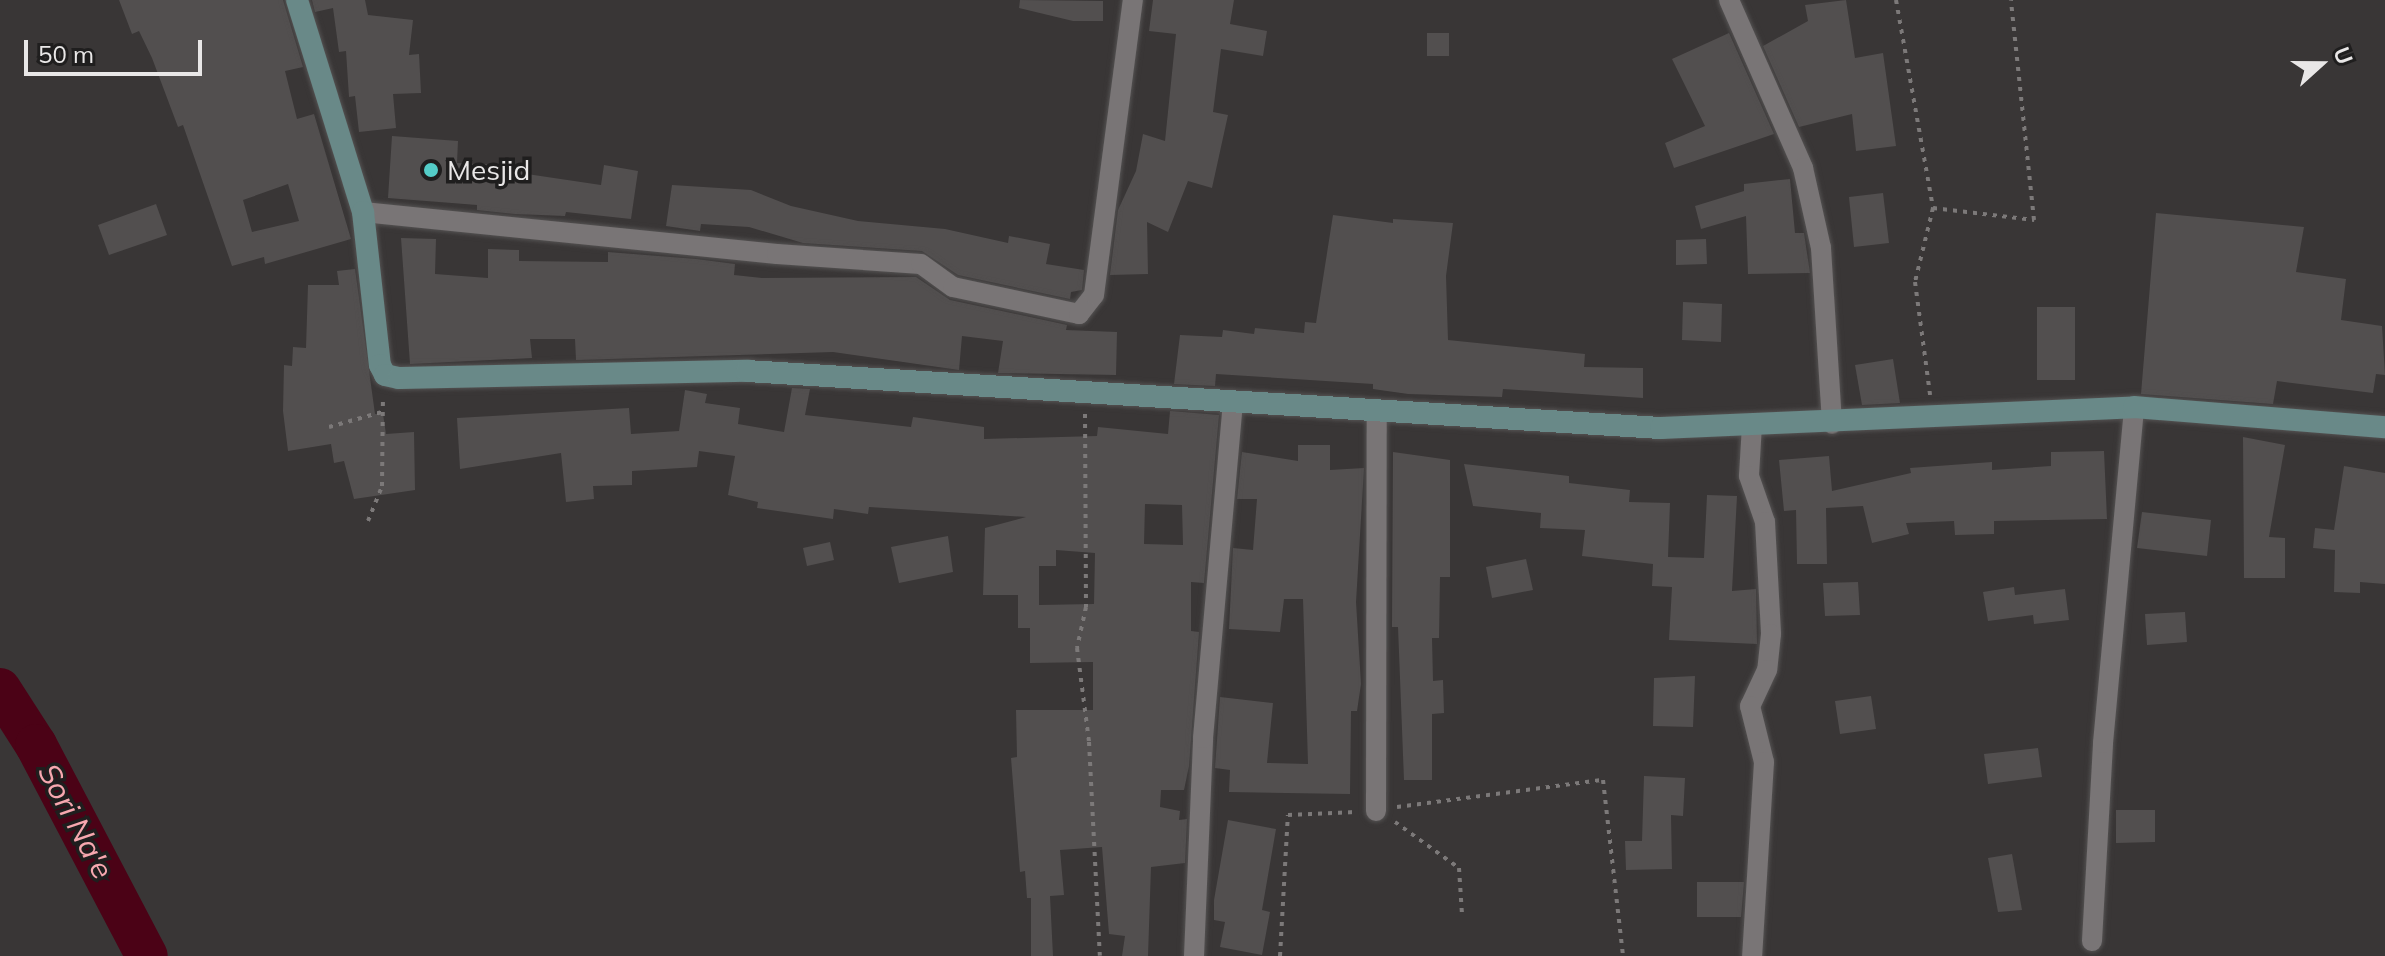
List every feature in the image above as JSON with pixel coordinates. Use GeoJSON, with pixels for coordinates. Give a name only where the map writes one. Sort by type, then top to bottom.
{"type":"FeatureCollection","features":[{"type":"Feature","properties":{"kind":"main road"},"geometry":{"type":"LineString","coordinates":[[297,0],[363,212],[378,355],[385,375],[431,379],[747,371],[1661,428],[1832,424],[2134,407],[2385,427]]}},
{"type":"Feature","properties":{"kind":"street"},"geometry":{"type":"LineString","coordinates":[[363,212],[777,254],[921,264],[953,287],[1079,314],[1094,295],[1133,0]]}},
{"type":"Feature","properties":{"kind":"street"},"geometry":{"type":"LineString","coordinates":[[1729,0],[1790,129],[1806,180],[1821,248],[1832,424]]}},
{"type":"Feature","properties":{"kind":"street"},"geometry":{"type":"LineString","coordinates":[[1194,956],[1203,738],[1233,403]]}},
{"type":"Feature","properties":{"kind":"street"},"geometry":{"type":"LineString","coordinates":[[2092,941],[2103,743],[2134,407]]}},
{"type":"Feature","properties":{"kind":"street"},"geometry":{"type":"LineString","coordinates":[[1376,811],[1377,410]]}},
{"type":"Feature","properties":{"kind":"street"},"geometry":{"type":"LineString","coordinates":[[1752,425],[1749,476],[1765,522],[1771,634],[1767,670],[1749,718],[1764,762],[1752,956]]}},
{"type":"Feature","properties":{"kind":"path"},"geometry":{"type":"LineString","coordinates":[[1896,0],[1933,208],[1915,282],[1932,416]]}},
{"type":"Feature","properties":{"kind":"path"},"geometry":{"type":"LineString","coordinates":[[1933,208],[2034,220],[2011,0]]}},
{"type":"Feature","properties":{"kind":"path"},"geometry":{"type":"LineString","coordinates":[[368,521],[382,486],[385,375]]}},
{"type":"Feature","properties":{"kind":"path"},"geometry":{"type":"LineString","coordinates":[[1085,392],[1086,607],[1077,648],[1089,742],[1100,956]]}},
{"type":"Feature","properties":{"kind":"path"},"geometry":{"type":"LineString","coordinates":[[329,427],[382,412]]}},
{"type":"Feature","properties":{"kind":"path"},"geometry":{"type":"LineString","coordinates":[[1280,956],[1288,815],[1376,811],[1603,780],[1623,956]]}},
{"type":"Feature","properties":{"kind":"path"},"geometry":{"type":"LineString","coordinates":[[1376,811],[1459,868],[1462,914]]}},
{"type":"Feature","properties":{"kind":"building"},"geometry":{"type":"Polygon","coordinates":[[[119,0],[283,0],[303,67],[285,71],[297,119],[314,114],[351,239],[265,264],[264,257],[232,266],[183,125],[178,127],[139,31],[132,34],[119,0]],[[288,184],[243,200],[252,232],[299,221],[288,184]]]}},
{"type":"Feature","properties":{"kind":"building"},"geometry":{"type":"Polygon","coordinates":[[[312,0],[365,0],[368,15],[413,20],[409,55],[419,54],[421,93],[393,94],[396,128],[359,132],[355,96],[349,97],[346,51],[339,52],[333,8],[315,12],[312,0]]]}},
{"type":"Feature","properties":{"kind":"building"},"geometry":{"type":"Polygon","coordinates":[[[1020,0],[1103,1],[1103,21],[1073,21],[1019,8],[1020,0]]]}},
{"type":"Feature","properties":{"kind":"building"},"geometry":{"type":"Polygon","coordinates":[[[1153,0],[1234,0],[1230,24],[1267,31],[1263,56],[1221,49],[1213,112],[1228,115],[1212,188],[1188,181],[1168,232],[1147,222],[1148,274],[1110,275],[1118,210],[1136,171],[1143,134],[1165,141],[1176,34],[1149,31],[1153,0]]]}},
{"type":"Feature","properties":{"kind":"building"},"geometry":{"type":"Polygon","coordinates":[[[1846,0],[1855,58],[1883,53],[1896,146],[1856,151],[1852,114],[1799,127],[1763,46],[1808,21],[1805,5],[1846,0]]]}},
{"type":"Feature","properties":{"kind":"building"},"geometry":{"type":"Polygon","coordinates":[[[1427,33],[1449,33],[1449,56],[1427,56],[1427,33]]]}},
{"type":"Feature","properties":{"kind":"building"},"geometry":{"type":"Polygon","coordinates":[[[1729,33],[1774,134],[1674,168],[1665,143],[1705,126],[1672,59],[1729,33]]]}},
{"type":"Feature","properties":{"kind":"building"},"geometry":{"type":"Polygon","coordinates":[[[392,136],[458,141],[457,163],[527,166],[527,174],[601,185],[604,165],[638,171],[631,219],[566,212],[565,216],[515,214],[477,210],[477,205],[388,198],[392,136]]]}},
{"type":"Feature","properties":{"kind":"building"},"geometry":{"type":"Polygon","coordinates":[[[1790,179],[1795,233],[1804,233],[1810,273],[1748,274],[1746,216],[1701,229],[1695,206],[1744,191],[1744,184],[1790,179]]]}},
{"type":"Feature","properties":{"kind":"building"},"geometry":{"type":"Polygon","coordinates":[[[672,185],[751,190],[791,206],[858,221],[945,229],[1008,243],[1009,236],[1050,244],[1046,264],[1084,270],[1082,290],[1071,292],[1070,299],[958,275],[922,251],[803,243],[749,227],[701,224],[700,231],[666,226],[672,185]]]}},
{"type":"Feature","properties":{"kind":"building"},"geometry":{"type":"Polygon","coordinates":[[[1883,193],[1889,243],[1854,247],[1849,197],[1883,193]]]}},
{"type":"Feature","properties":{"kind":"building"},"geometry":{"type":"Polygon","coordinates":[[[156,204],[167,235],[109,255],[98,225],[156,204]]]}},
{"type":"Feature","properties":{"kind":"building"},"geometry":{"type":"Polygon","coordinates":[[[2156,213],[2304,227],[2296,272],[2346,279],[2341,320],[2382,326],[2385,375],[2376,374],[2373,393],[2277,381],[2273,404],[2141,394],[2156,213]]]}},
{"type":"Feature","properties":{"kind":"building"},"geometry":{"type":"Polygon","coordinates":[[[1333,215],[1393,223],[1393,219],[1453,223],[1446,276],[1448,340],[1585,354],[1584,367],[1643,368],[1643,398],[1503,389],[1502,397],[1408,394],[1373,389],[1373,384],[1216,374],[1215,386],[1174,384],[1180,335],[1222,337],[1223,330],[1254,334],[1255,328],[1304,333],[1305,322],[1316,323],[1333,215]]]}},
{"type":"Feature","properties":{"kind":"building"},"geometry":{"type":"Polygon","coordinates":[[[401,238],[436,239],[435,274],[488,278],[488,249],[519,250],[519,261],[608,262],[608,252],[696,259],[735,264],[734,275],[762,278],[916,277],[950,300],[1067,325],[1066,330],[1117,332],[1116,375],[998,373],[1003,341],[962,336],[959,370],[833,352],[576,360],[575,339],[530,339],[532,358],[410,364],[401,238]]]}},
{"type":"Feature","properties":{"kind":"building"},"geometry":{"type":"Polygon","coordinates":[[[1706,239],[1707,264],[1676,265],[1676,240],[1706,239]]]}},
{"type":"Feature","properties":{"kind":"building"},"geometry":{"type":"Polygon","coordinates":[[[355,269],[375,414],[383,414],[386,434],[414,432],[415,490],[354,499],[344,461],[334,463],[331,444],[288,451],[283,411],[284,365],[292,366],[293,347],[306,348],[308,285],[339,285],[337,271],[355,269]]]}},
{"type":"Feature","properties":{"kind":"building"},"geometry":{"type":"Polygon","coordinates":[[[1683,302],[1722,304],[1721,342],[1682,340],[1683,302]]]}},
{"type":"Feature","properties":{"kind":"building"},"geometry":{"type":"Polygon","coordinates":[[[2037,307],[2075,307],[2075,380],[2037,380],[2037,307]]]}},
{"type":"Feature","properties":{"kind":"building"},"geometry":{"type":"Polygon","coordinates":[[[1893,359],[1900,403],[1862,405],[1855,365],[1893,359]]]}},
{"type":"Feature","properties":{"kind":"building"},"geometry":{"type":"Polygon","coordinates":[[[792,388],[810,389],[805,415],[911,427],[913,417],[984,427],[984,439],[1097,436],[1098,427],[1168,434],[1170,411],[1219,415],[1204,583],[1191,582],[1191,631],[1199,632],[1189,766],[1184,790],[1161,790],[1160,807],[1180,811],[1179,820],[1187,819],[1185,863],[1151,867],[1148,956],[1122,956],[1125,936],[1109,934],[1102,847],[1060,850],[1064,895],[1050,896],[1053,956],[1031,956],[1031,898],[1027,898],[1025,871],[1020,872],[1011,758],[1017,757],[1016,710],[1093,710],[1093,662],[1030,663],[1030,628],[1018,628],[1018,595],[983,595],[985,528],[1026,517],[869,507],[868,514],[834,509],[833,519],[757,508],[758,502],[728,495],[735,456],[699,451],[697,467],[632,471],[632,485],[593,486],[594,499],[566,502],[561,453],[460,469],[457,418],[629,408],[631,434],[679,431],[685,390],[707,394],[705,403],[740,408],[738,424],[784,432],[792,388]],[[1145,504],[1144,544],[1183,545],[1182,505],[1145,504]],[[1056,550],[1056,566],[1039,566],[1039,605],[1094,604],[1095,553],[1056,550]]]}},
{"type":"Feature","properties":{"kind":"building"},"geometry":{"type":"Polygon","coordinates":[[[2243,437],[2285,445],[2269,537],[2285,538],[2285,578],[2244,578],[2243,437]]]}},
{"type":"Feature","properties":{"kind":"building"},"geometry":{"type":"Polygon","coordinates":[[[1298,445],[1330,445],[1330,470],[1364,468],[1356,602],[1361,684],[1357,711],[1351,711],[1350,794],[1229,792],[1230,770],[1215,768],[1220,697],[1273,703],[1267,763],[1308,764],[1303,599],[1284,599],[1280,632],[1229,629],[1233,548],[1253,550],[1257,499],[1237,499],[1242,452],[1298,461],[1298,445]]]}},
{"type":"Feature","properties":{"kind":"building"},"geometry":{"type":"Polygon","coordinates":[[[2104,451],[2107,519],[1994,521],[1994,534],[1955,535],[1954,521],[1906,523],[1909,534],[1872,543],[1863,506],[1826,508],[1827,564],[1797,564],[1796,510],[1784,511],[1779,460],[1829,456],[1832,491],[1911,473],[1910,468],[1992,462],[1992,470],[2051,466],[2051,452],[2104,451]]]}},
{"type":"Feature","properties":{"kind":"building"},"geometry":{"type":"Polygon","coordinates":[[[1393,452],[1450,460],[1450,577],[1440,577],[1439,638],[1432,638],[1433,681],[1443,680],[1444,713],[1432,714],[1432,780],[1404,780],[1398,627],[1392,627],[1393,452]]]}},
{"type":"Feature","properties":{"kind":"building"},"geometry":{"type":"Polygon","coordinates":[[[1464,464],[1569,476],[1569,483],[1630,490],[1629,502],[1670,503],[1668,557],[1704,558],[1707,495],[1737,496],[1732,591],[1756,589],[1757,644],[1669,640],[1672,587],[1652,586],[1653,564],[1582,556],[1585,530],[1540,528],[1541,513],[1473,506],[1464,464]]]}},
{"type":"Feature","properties":{"kind":"building"},"geometry":{"type":"Polygon","coordinates":[[[2344,466],[2385,473],[2385,584],[2360,582],[2360,593],[2334,592],[2335,550],[2313,548],[2315,528],[2334,530],[2344,466]]]}},
{"type":"Feature","properties":{"kind":"building"},"geometry":{"type":"Polygon","coordinates":[[[2142,512],[2211,520],[2207,556],[2137,548],[2142,512]]]}},
{"type":"Feature","properties":{"kind":"building"},"geometry":{"type":"Polygon","coordinates":[[[948,536],[953,572],[899,583],[891,547],[948,536]]]}},
{"type":"Feature","properties":{"kind":"building"},"geometry":{"type":"Polygon","coordinates":[[[830,542],[834,560],[807,566],[803,548],[830,542]]]}},
{"type":"Feature","properties":{"kind":"building"},"geometry":{"type":"Polygon","coordinates":[[[1526,559],[1533,590],[1492,598],[1486,567],[1526,559]]]}},
{"type":"Feature","properties":{"kind":"building"},"geometry":{"type":"Polygon","coordinates":[[[1858,582],[1860,615],[1825,616],[1823,583],[1858,582]]]}},
{"type":"Feature","properties":{"kind":"building"},"geometry":{"type":"Polygon","coordinates":[[[2014,587],[2015,595],[2065,589],[2069,620],[2034,624],[2033,615],[1988,621],[1983,592],[2014,587]]]}},
{"type":"Feature","properties":{"kind":"building"},"geometry":{"type":"Polygon","coordinates":[[[2185,612],[2187,642],[2147,645],[2145,614],[2185,612]]]}},
{"type":"Feature","properties":{"kind":"building"},"geometry":{"type":"Polygon","coordinates":[[[1695,676],[1693,727],[1653,726],[1654,678],[1695,676]]]}},
{"type":"Feature","properties":{"kind":"building"},"geometry":{"type":"Polygon","coordinates":[[[1871,696],[1876,729],[1840,734],[1835,701],[1871,696]]]}},
{"type":"Feature","properties":{"kind":"building"},"geometry":{"type":"Polygon","coordinates":[[[2038,748],[2042,777],[1988,784],[1984,754],[2038,748]]]}},
{"type":"Feature","properties":{"kind":"building"},"geometry":{"type":"Polygon","coordinates":[[[1644,776],[1685,778],[1683,816],[1671,815],[1672,869],[1626,870],[1625,841],[1642,841],[1644,776]]]}},
{"type":"Feature","properties":{"kind":"building"},"geometry":{"type":"Polygon","coordinates":[[[2116,810],[2155,810],[2155,842],[2116,843],[2116,810]]]}},
{"type":"Feature","properties":{"kind":"building"},"geometry":{"type":"Polygon","coordinates":[[[1228,820],[1276,829],[1262,910],[1270,912],[1262,955],[1220,947],[1225,922],[1214,920],[1214,900],[1228,820]]]}},
{"type":"Feature","properties":{"kind":"building"},"geometry":{"type":"Polygon","coordinates":[[[2012,854],[2022,910],[1998,912],[1988,858],[2012,854]]]}},
{"type":"Feature","properties":{"kind":"building"},"geometry":{"type":"Polygon","coordinates":[[[1697,882],[1744,882],[1741,917],[1697,917],[1697,882]]]}},
{"type":"Feature","properties":{"kind":"waterway","name":"Sori Na'e"},"geometry":{"type":"LineString","coordinates":[[0,689],[36,745],[147,956]]}},
{"type":"Feature","properties":{"kind":"place","name":"Mesjid"},"geometry":{"type":"Point","coordinates":[431,170]}}]}
